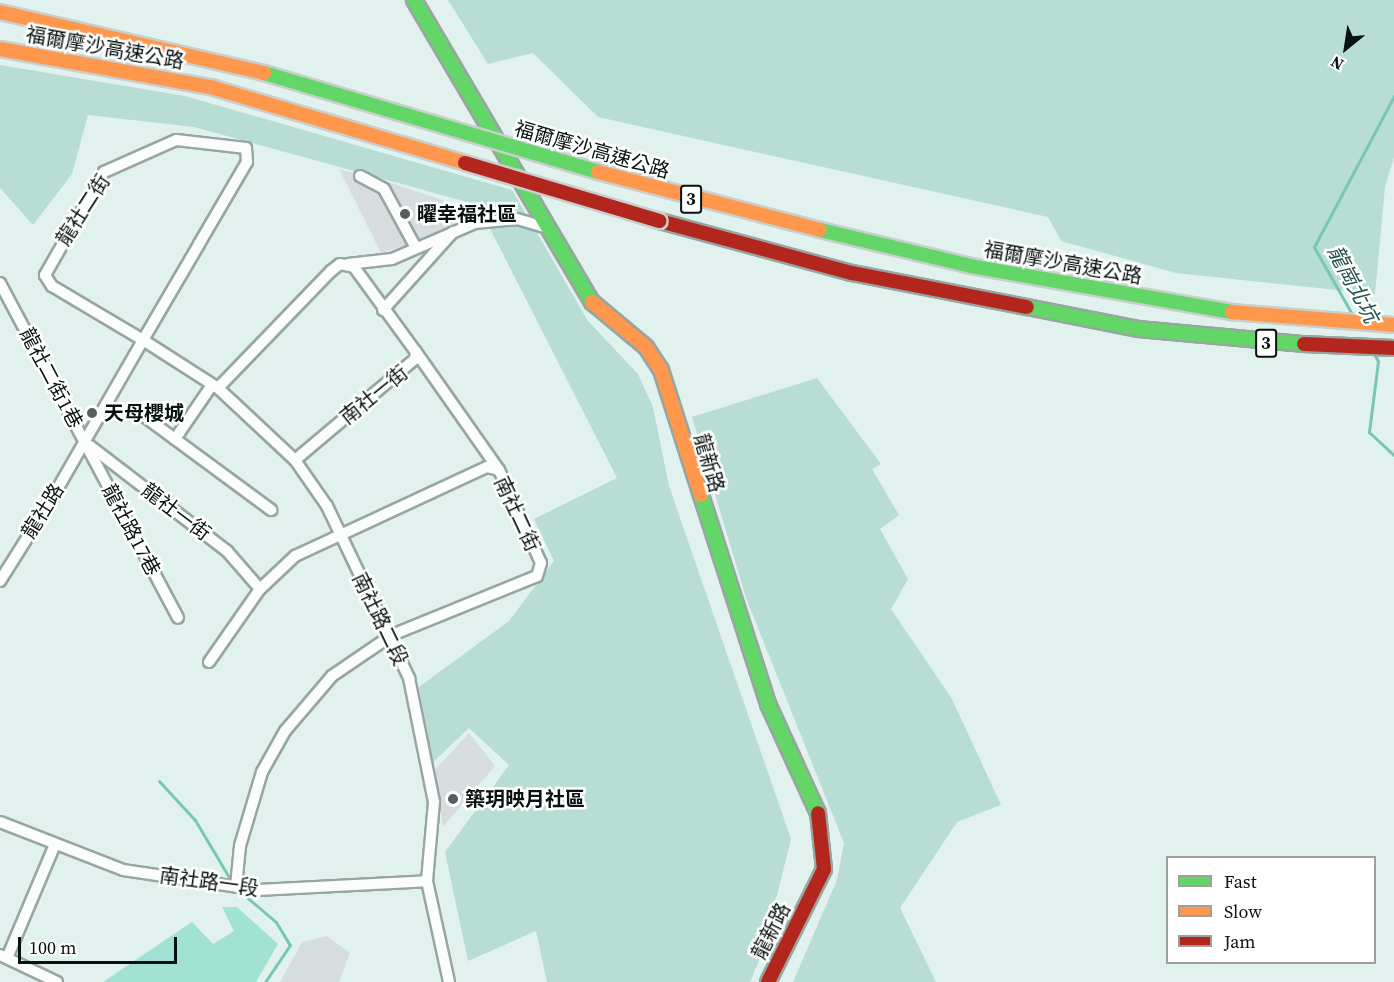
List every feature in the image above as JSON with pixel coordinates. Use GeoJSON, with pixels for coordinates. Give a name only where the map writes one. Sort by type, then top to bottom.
{"type":"FeatureCollection","features":[{"type":"Feature","properties":{"kind":"main road","name":"龍新路"},"geometry":{"type":"LineString","coordinates":[[414,0],[594,304],[646,348],[661,370],[768,704],[816,806],[824,869],[768,982]]}},
{"type":"Feature","properties":{"kind":"main road","name":"福爾摩沙高速公路"},"geometry":{"type":"LineString","coordinates":[[0,12],[115,35],[295,81],[703,202],[971,266],[1253,316],[1394,325]]}},
{"type":"Feature","properties":{"kind":"main road","name":"福爾摩沙高速公路"},"geometry":{"type":"LineString","coordinates":[[0,49],[214,88],[852,273],[1138,329],[1252,342],[1394,348]]}},
{"type":"Feature","properties":{"kind":"street","name":"龍社二街"},"geometry":{"type":"LineString","coordinates":[[85,442],[247,162],[246,148],[176,140],[104,172],[46,267],[52,286],[143,340]]}},
{"type":"Feature","properties":{"kind":"street"},"geometry":{"type":"LineString","coordinates":[[360,176],[384,189],[416,248]]}},
{"type":"Feature","properties":{"kind":"street"},"geometry":{"type":"LineString","coordinates":[[175,439],[215,386],[331,271],[348,264],[392,259],[458,228],[507,219],[548,228]]}},
{"type":"Feature","properties":{"kind":"street"},"geometry":{"type":"LineString","coordinates":[[383,310],[458,228]]}},
{"type":"Feature","properties":{"kind":"street","name":"南社一街"},"geometry":{"type":"LineString","coordinates":[[295,460],[412,365],[416,352],[348,264]]}},
{"type":"Feature","properties":{"kind":"street","name":"龍社二街1巷"},"geometry":{"type":"LineString","coordinates":[[0,283],[85,442]]}},
{"type":"Feature","properties":{"kind":"street","name":"南社路二段"},"geometry":{"type":"LineString","coordinates":[[143,340],[215,386],[295,460],[327,506],[336,534],[392,634],[409,678],[434,802],[427,881],[449,982]]}},
{"type":"Feature","properties":{"kind":"street"},"geometry":{"type":"LineString","coordinates":[[416,352],[499,470]]}},
{"type":"Feature","properties":{"kind":"street"},"geometry":{"type":"LineString","coordinates":[[141,414],[271,510]]}},
{"type":"Feature","properties":{"kind":"street","name":"龍社路"},"geometry":{"type":"LineString","coordinates":[[0,581],[85,442]]}},
{"type":"Feature","properties":{"kind":"street","name":"龍社一街"},"geometry":{"type":"LineString","coordinates":[[85,442],[227,551],[260,589]]}},
{"type":"Feature","properties":{"kind":"street","name":"龍社路17巷"},"geometry":{"type":"LineString","coordinates":[[85,442],[178,618]]}},
{"type":"Feature","properties":{"kind":"street","name":"南社二街"},"geometry":{"type":"LineString","coordinates":[[209,662],[260,589],[295,556],[336,534],[487,467],[499,470],[541,563],[537,576],[392,634]]}},
{"type":"Feature","properties":{"kind":"street"},"geometry":{"type":"LineString","coordinates":[[236,887],[249,804],[285,730],[332,676],[392,634]]}},
{"type":"Feature","properties":{"kind":"street","name":"南社路一段"},"geometry":{"type":"LineString","coordinates":[[0,822],[54,847],[123,870],[236,887],[315,890],[427,881]]}},
{"type":"Feature","properties":{"kind":"street"},"geometry":{"type":"LineString","coordinates":[[54,847],[4,957],[57,982]]}},
{"type":"Feature","properties":{"kind":"green space"},"geometry":{"type":"Polygon","coordinates":[[[448,0],[1394,0],[1394,157],[1385,187],[1375,294],[1176,273],[1061,241],[1048,217],[598,117],[533,53],[488,64],[448,0]]]}},
{"type":"Feature","properties":{"kind":"green space"},"geometry":{"type":"Polygon","coordinates":[[[0,65],[185,96],[512,190],[588,321],[638,374],[653,407],[669,486],[791,839],[763,951],[750,982],[547,982],[536,931],[468,961],[445,852],[509,765],[469,728],[431,764],[419,687],[509,621],[554,561],[534,519],[617,478],[478,205],[194,127],[88,115],[72,174],[33,225],[0,188],[0,65]]]}},
{"type":"Feature","properties":{"kind":"green space"},"geometry":{"type":"Polygon","coordinates":[[[817,378],[881,464],[872,469],[899,515],[880,529],[908,579],[891,609],[952,699],[1001,805],[957,822],[900,908],[936,982],[793,982],[837,880],[844,843],[746,598],[692,417],[817,378]]]}},
{"type":"Feature","properties":{"kind":"green space"},"geometry":{"type":"Polygon","coordinates":[[[222,907],[237,907],[278,944],[256,982],[103,982],[192,922],[213,944],[234,931],[222,907]]]}},
{"type":"Feature","properties":{"kind":"building"},"geometry":{"type":"Polygon","coordinates":[[[339,169],[353,173],[356,182],[378,195],[406,245],[381,253],[339,169]]]}},
{"type":"Feature","properties":{"kind":"building"},"geometry":{"type":"Polygon","coordinates":[[[388,182],[443,200],[453,224],[420,239],[388,182]]]}},
{"type":"Feature","properties":{"kind":"building","name":"築玥映月社區"},"geometry":{"type":"Polygon","coordinates":[[[469,733],[495,766],[443,827],[435,770],[469,733]]]}},
{"type":"Feature","properties":{"kind":"building"},"geometry":{"type":"Polygon","coordinates":[[[327,936],[350,953],[339,982],[280,982],[302,942],[327,936]]]}},
{"type":"Feature","properties":{"kind":"waterway","name":"龍崗北坑"},"geometry":{"type":"LineString","coordinates":[[1352,314],[1314,247],[1394,96]]}},
{"type":"Feature","properties":{"kind":"waterway","name":"龍崗北坑"},"geometry":{"type":"LineString","coordinates":[[1374,354],[1378,361],[1369,432],[1394,455]]}},
{"type":"Feature","properties":{"kind":"waterway"},"geometry":{"type":"LineString","coordinates":[[159,781],[195,820],[230,879]]}},
{"type":"Feature","properties":{"kind":"waterway"},"geometry":{"type":"LineString","coordinates":[[243,894],[276,922],[290,945],[265,982]]}},
{"type":"Feature","properties":{"kind":"traffic: fast"},"geometry":{"type":"LineString","coordinates":[[414,0],[592,302]]}},
{"type":"Feature","properties":{"kind":"traffic: fast"},"geometry":{"type":"LineString","coordinates":[[264,73],[598,172]]}},
{"type":"Feature","properties":{"kind":"traffic: fast"},"geometry":{"type":"LineString","coordinates":[[820,230],[971,266],[1232,312]]}},
{"type":"Feature","properties":{"kind":"traffic: fast"},"geometry":{"type":"LineString","coordinates":[[1027,307],[1138,329],[1304,344]]}},
{"type":"Feature","properties":{"kind":"traffic: fast"},"geometry":{"type":"LineString","coordinates":[[701,495],[768,704],[818,813]]}},
{"type":"Feature","properties":{"kind":"traffic: slow"},"geometry":{"type":"LineString","coordinates":[[0,12],[264,73]]}},
{"type":"Feature","properties":{"kind":"traffic: slow"},"geometry":{"type":"LineString","coordinates":[[0,49],[214,88],[465,163]]}},
{"type":"Feature","properties":{"kind":"traffic: slow"},"geometry":{"type":"LineString","coordinates":[[598,172],[820,230]]}},
{"type":"Feature","properties":{"kind":"traffic: slow"},"geometry":{"type":"LineString","coordinates":[[592,302],[646,347],[661,370],[701,495]]}},
{"type":"Feature","properties":{"kind":"traffic: slow"},"geometry":{"type":"LineString","coordinates":[[1232,312],[1394,325]]}},
{"type":"Feature","properties":{"kind":"traffic: jam"},"geometry":{"type":"LineString","coordinates":[[465,163],[660,221]]}},
{"type":"Feature","properties":{"kind":"traffic: jam"},"geometry":{"type":"LineString","coordinates":[[660,221],[852,273],[1027,307]]}},
{"type":"Feature","properties":{"kind":"traffic: jam"},"geometry":{"type":"LineString","coordinates":[[1304,344],[1394,348]]}},
{"type":"Feature","properties":{"kind":"traffic: jam"},"geometry":{"type":"LineString","coordinates":[[768,982],[824,869],[818,813]]}},
{"type":"Feature","properties":{"kind":"place","name":"曜幸福社區"},"geometry":{"type":"Point","coordinates":[405,214]}},
{"type":"Feature","properties":{"kind":"place","name":"天母櫻城"},"geometry":{"type":"Point","coordinates":[92,413]}},
{"type":"Feature","properties":{"kind":"place","name":"築玥映月社區"},"geometry":{"type":"Point","coordinates":[453,799]}}]}
